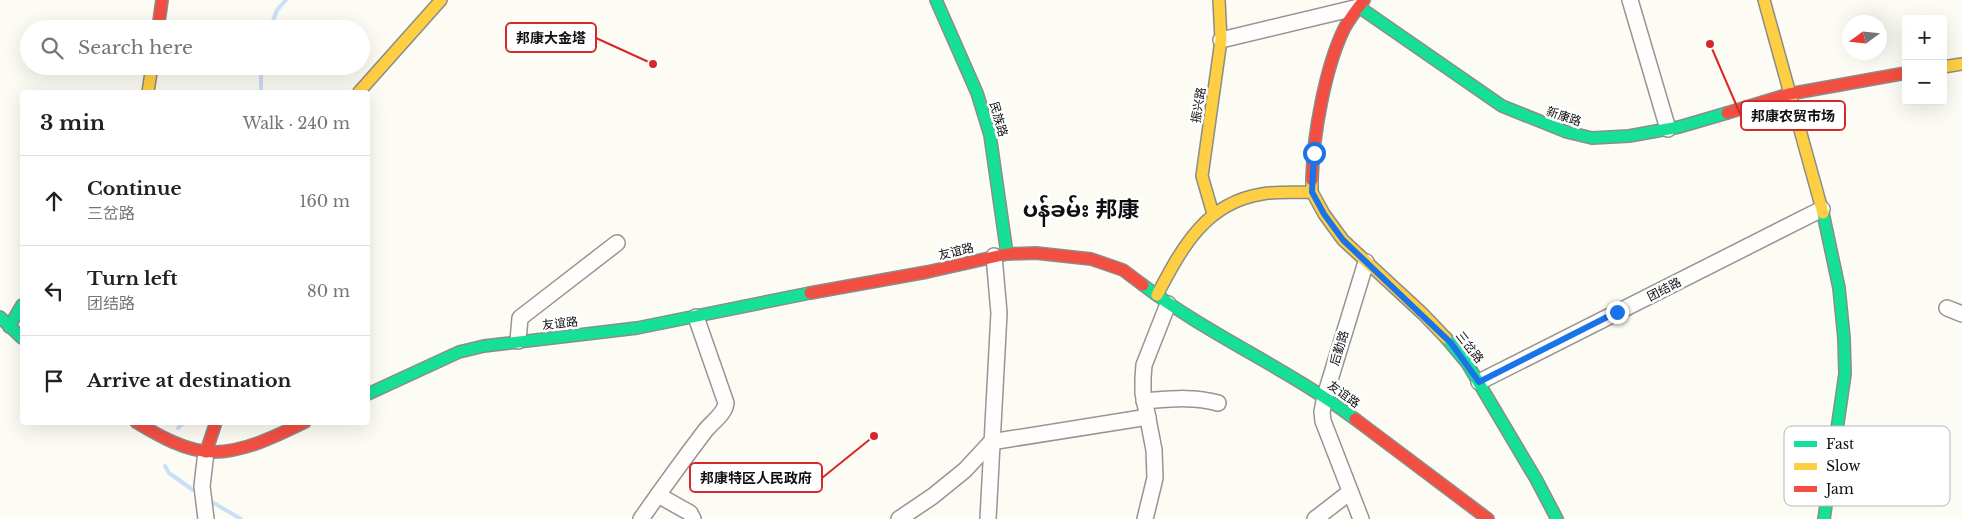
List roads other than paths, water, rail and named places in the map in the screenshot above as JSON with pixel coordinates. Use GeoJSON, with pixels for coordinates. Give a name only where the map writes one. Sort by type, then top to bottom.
{"type":"FeatureCollection","features":[{"type":"Feature","properties":{"kind":"main road"},"geometry":{"type":"LineString","coordinates":[[159,20],[162,0]]}},
{"type":"Feature","properties":{"kind":"main road"},"geometry":{"type":"LineString","coordinates":[[361,90],[441,0]]}},
{"type":"Feature","properties":{"kind":"main road","name":"民族路"},"geometry":{"type":"LineString","coordinates":[[936,0],[977,93],[990,135],[1001,255]]}},
{"type":"Feature","properties":{"kind":"main road","name":"振兴路"},"geometry":{"type":"LineString","coordinates":[[1213,214],[1202,176],[1222,40],[1219,0]]}},
{"type":"Feature","properties":{"kind":"main road"},"geometry":{"type":"LineString","coordinates":[[1764,0],[1822,209],[1839,288],[1844,338],[1845,374],[1837,426]]}},
{"type":"Feature","properties":{"kind":"main road","name":"新康路"},"geometry":{"type":"LineString","coordinates":[[1361,4],[1502,106],[1567,132],[1592,138],[1629,136],[1668,128],[1789,94],[1902,74]]}},
{"type":"Feature","properties":{"kind":"main road","name":"三岔路"},"geometry":{"type":"LineString","coordinates":[[1361,4],[1345,27],[1335,50],[1317,123],[1312,169],[1312,192],[1324,214],[1343,240],[1423,314],[1451,343],[1479,382],[1536,479],[1557,519]]}},
{"type":"Feature","properties":{"kind":"main road"},"geometry":{"type":"LineString","coordinates":[[1947,66],[1962,64]]}},
{"type":"Feature","properties":{"kind":"main road"},"geometry":{"type":"LineString","coordinates":[[148,90],[151,75]]}},
{"type":"Feature","properties":{"kind":"main road"},"geometry":{"type":"LineString","coordinates":[[1162,300],[1187,241],[1213,214],[1235,202],[1262,194],[1312,192]]}},
{"type":"Feature","properties":{"kind":"main road","name":"友谊路"},"geometry":{"type":"LineString","coordinates":[[370,393],[459,352],[518,341],[637,328],[757,303],[927,272],[1001,255],[1036,253],[1092,259],[1123,270],[1162,300],[1241,349],[1324,396],[1488,519]]}},
{"type":"Feature","properties":{"kind":"main road"},"geometry":{"type":"LineString","coordinates":[[9,327],[20,308]]}},
{"type":"Feature","properties":{"kind":"main road"},"geometry":{"type":"LineString","coordinates":[[0,317],[20,336]]}},
{"type":"Feature","properties":{"kind":"main road"},"geometry":{"type":"LineString","coordinates":[[142,425],[174,442],[206,452],[218,452],[248,444],[296,425]]}},
{"type":"Feature","properties":{"kind":"main road"},"geometry":{"type":"LineString","coordinates":[[206,452],[215,425]]}},
{"type":"Feature","properties":{"kind":"main road"},"geometry":{"type":"LineString","coordinates":[[1824,519],[1826,506]]}},
{"type":"Feature","properties":{"kind":"street"},"geometry":{"type":"LineString","coordinates":[[1630,0],[1668,128]]}},
{"type":"Feature","properties":{"kind":"street"},"geometry":{"type":"LineString","coordinates":[[1222,40],[1361,4]]}},
{"type":"Feature","properties":{"kind":"street","name":"团结路"},"geometry":{"type":"LineString","coordinates":[[1479,382],[1822,209]]}},
{"type":"Feature","properties":{"kind":"street"},"geometry":{"type":"LineString","coordinates":[[518,341],[520,318],[617,243]]}},
{"type":"Feature","properties":{"kind":"street"},"geometry":{"type":"LineString","coordinates":[[988,519],[1000,313],[1001,255]]}},
{"type":"Feature","properties":{"kind":"street","name":"后勤路"},"geometry":{"type":"LineString","coordinates":[[1361,519],[1323,421],[1322,412],[1324,396],[1366,262]]}},
{"type":"Feature","properties":{"kind":"street"},"geometry":{"type":"LineString","coordinates":[[1145,519],[1155,478],[1154,450],[1142,393],[1144,366],[1162,300]]}},
{"type":"Feature","properties":{"kind":"street"},"geometry":{"type":"LineString","coordinates":[[1947,308],[1962,314]]}},
{"type":"Feature","properties":{"kind":"street"},"geometry":{"type":"LineString","coordinates":[[641,519],[706,430],[726,408],[726,403],[696,317]]}},
{"type":"Feature","properties":{"kind":"street"},"geometry":{"type":"LineString","coordinates":[[1144,401],[1180,398],[1204,399],[1218,403]]}},
{"type":"Feature","properties":{"kind":"street"},"geometry":{"type":"LineString","coordinates":[[899,519],[933,496],[965,470],[991,442],[1148,417]]}},
{"type":"Feature","properties":{"kind":"street"},"geometry":{"type":"LineString","coordinates":[[206,452],[202,486],[206,519]]}},
{"type":"Feature","properties":{"kind":"street"},"geometry":{"type":"LineString","coordinates":[[1315,519],[1350,492]]}},
{"type":"Feature","properties":{"kind":"street"},"geometry":{"type":"LineString","coordinates":[[658,495],[690,513],[693,519]]}},
{"type":"Feature","properties":{"kind":"waterway"},"geometry":{"type":"LineString","coordinates":[[273,20],[277,10],[286,0]]}},
{"type":"Feature","properties":{"kind":"waterway"},"geometry":{"type":"LineString","coordinates":[[261,75],[261,90]]}},
{"type":"Feature","properties":{"kind":"waterway"},"geometry":{"type":"LineString","coordinates":[[178,428],[181,425]]}},
{"type":"Feature","properties":{"kind":"waterway"},"geometry":{"type":"LineString","coordinates":[[165,466],[169,473],[193,490]]}},
{"type":"Feature","properties":{"kind":"waterway"},"geometry":{"type":"LineString","coordinates":[[212,502],[241,519]]}},
{"type":"Feature","properties":{"kind":"place","name":"邦康农贸市场"},"geometry":{"type":"Point","coordinates":[1710,44]}},
{"type":"Feature","properties":{"kind":"place","name":"邦康大金塔"},"geometry":{"type":"Point","coordinates":[653,64]}},
{"type":"Feature","properties":{"kind":"place","name":"邦康特区人民政府"},"geometry":{"type":"Point","coordinates":[874,436]}},
{"type":"Feature","properties":{"kind":"district","name":"ပန်ခမ်း 邦康"},"geometry":{"type":"Point","coordinates":[1081,209]}}]}
